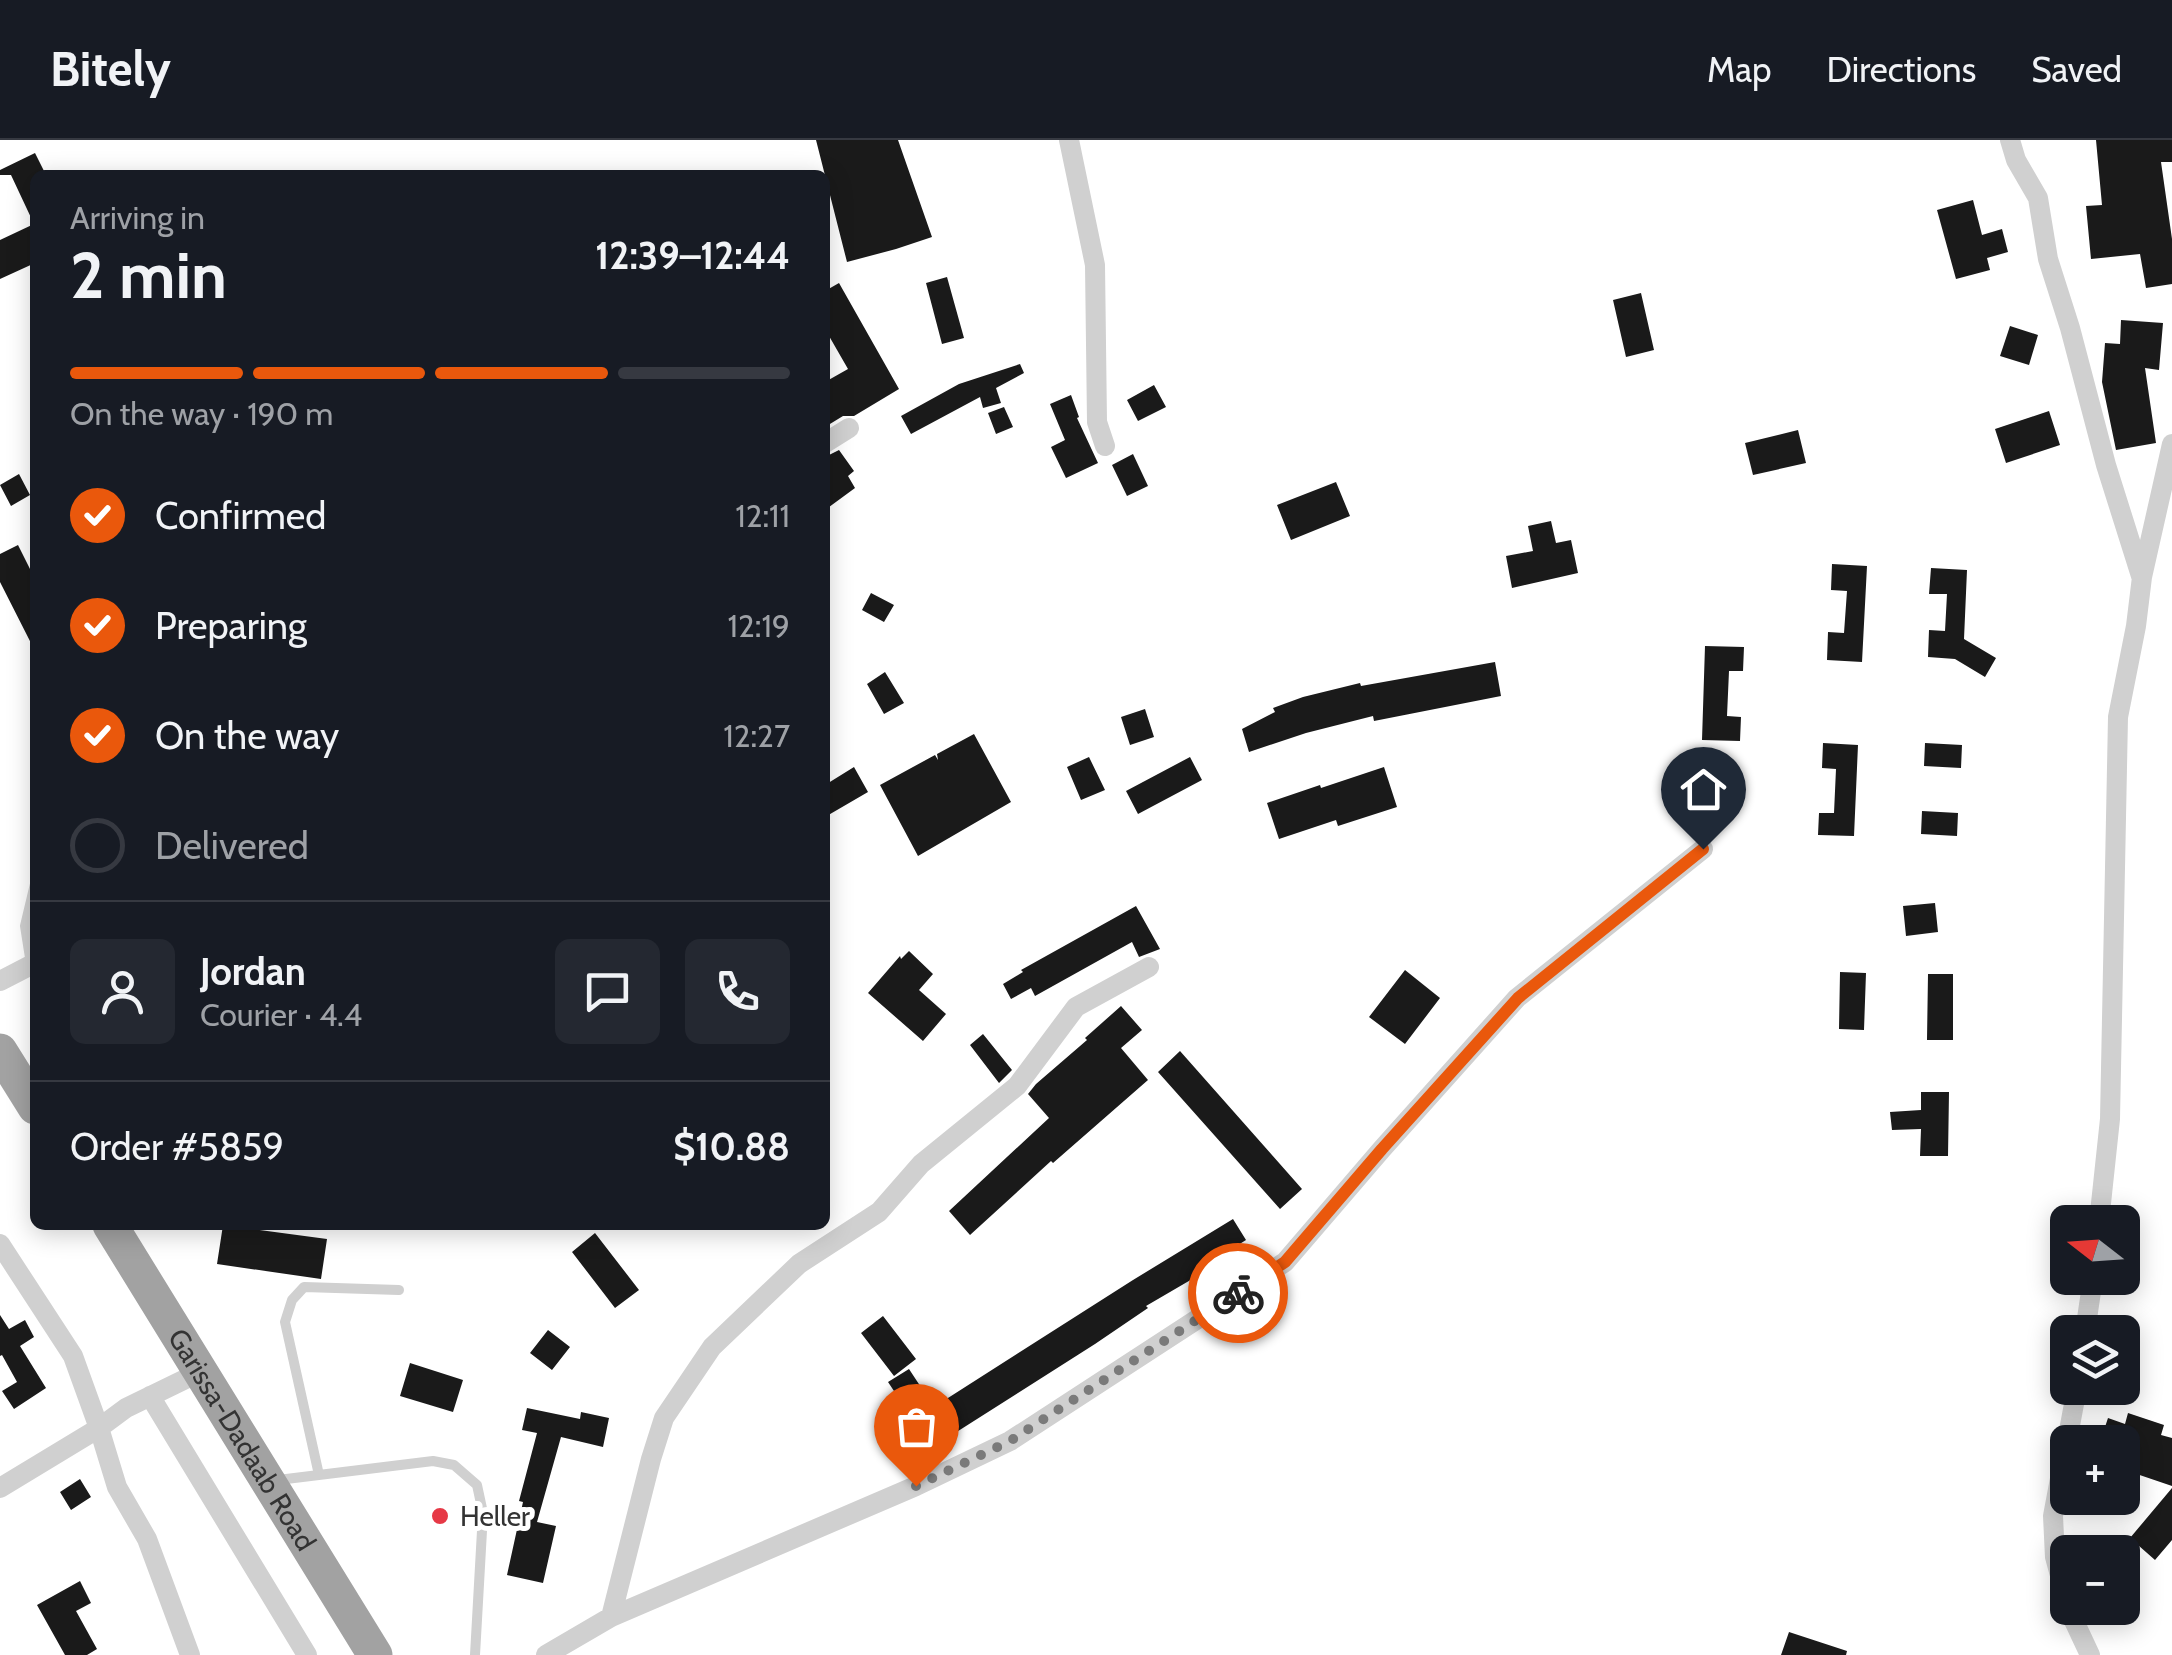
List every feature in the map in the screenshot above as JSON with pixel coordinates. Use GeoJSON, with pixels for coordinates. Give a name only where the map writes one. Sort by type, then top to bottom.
{"type":"FeatureCollection","features":[{"type":"Feature","properties":{"kind":"highway"},"geometry":{"type":"LineString","coordinates":[[0,1051],[30,1099]]}},
{"type":"Feature","properties":{"kind":"highway","name":"Garissa-Dadaab Road"},"geometry":{"type":"LineString","coordinates":[[113,1230],[375,1655]]}},
{"type":"Feature","properties":{"kind":"street"},"geometry":{"type":"LineString","coordinates":[[1070,140],[1095,266],[1097,422],[1105,446]]}},
{"type":"Feature","properties":{"kind":"street"},"geometry":{"type":"LineString","coordinates":[[2010,140],[2016,160],[2038,198],[2048,258],[2142,578]]}},
{"type":"Feature","properties":{"kind":"street"},"geometry":{"type":"LineString","coordinates":[[830,441],[849,428]]}},
{"type":"Feature","properties":{"kind":"street"},"geometry":{"type":"LineString","coordinates":[[2101,1205],[2110,1101],[2118,717],[2142,578],[2172,444]]}},
{"type":"Feature","properties":{"kind":"street"},"geometry":{"type":"LineString","coordinates":[[546,1655],[611,1618],[916,1486],[1010,1441],[1285,1262],[1518,998],[1703,849]]}},
{"type":"Feature","properties":{"kind":"street"},"geometry":{"type":"LineString","coordinates":[[0,981],[30,966]]}},
{"type":"Feature","properties":{"kind":"street"},"geometry":{"type":"LineString","coordinates":[[611,1618],[664,1418],[712,1347],[799,1264],[879,1212],[920,1164],[1017,1086],[1076,1007],[1149,968]]}},
{"type":"Feature","properties":{"kind":"street"},"geometry":{"type":"LineString","coordinates":[[0,1244],[72,1356],[116,1487],[147,1539],[187,1654]]}},
{"type":"Feature","properties":{"kind":"street"},"geometry":{"type":"LineString","coordinates":[[0,1488],[126,1408],[202,1371]]}},
{"type":"Feature","properties":{"kind":"street"},"geometry":{"type":"LineString","coordinates":[[150,1396],[307,1655]]}},
{"type":"Feature","properties":{"kind":"street"},"geometry":{"type":"LineString","coordinates":[[2053,1535],[2053,1516],[2073,1405]]}},
{"type":"Feature","properties":{"kind":"street"},"geometry":{"type":"LineString","coordinates":[[2077,1625],[2090,1655]]}},
{"type":"Feature","properties":{"kind":"lane"},"geometry":{"type":"LineString","coordinates":[[30,905],[25,926],[30,950]]}},
{"type":"Feature","properties":{"kind":"lane"},"geometry":{"type":"LineString","coordinates":[[320,1474],[285,1322],[292,1300],[304,1286],[399,1290]]}},
{"type":"Feature","properties":{"kind":"lane"},"geometry":{"type":"LineString","coordinates":[[268,1480],[433,1461],[454,1466],[477,1485],[483,1512],[475,1655]]}},
{"type":"Feature","properties":{"kind":"building"},"geometry":{"type":"Polygon","coordinates":[[[816,140],[898,140],[932,237],[847,262],[830,195],[830,170],[824,170],[816,140]]]}},
{"type":"Feature","properties":{"kind":"building"},"geometry":{"type":"Polygon","coordinates":[[[2096,140],[2172,140],[2172,162],[2161,162],[2172,239],[2172,284],[2146,288],[2140,254],[2091,259],[2086,206],[2102,205],[2096,140]]]}},
{"type":"Feature","properties":{"kind":"building"},"geometry":{"type":"Polygon","coordinates":[[[35,153],[44,170],[30,170],[30,215],[11,175],[0,175],[0,170],[35,153]]]}},
{"type":"Feature","properties":{"kind":"building"},"geometry":{"type":"Polygon","coordinates":[[[1973,200],[1982,235],[2002,229],[2008,252],[1987,258],[1990,270],[1956,279],[1937,210],[1973,200]]]}},
{"type":"Feature","properties":{"kind":"building"},"geometry":{"type":"Polygon","coordinates":[[[30,226],[30,265],[0,279],[0,240],[30,226]]]}},
{"type":"Feature","properties":{"kind":"building"},"geometry":{"type":"Polygon","coordinates":[[[947,277],[964,338],[942,344],[926,283],[947,277]]]}},
{"type":"Feature","properties":{"kind":"building"},"geometry":{"type":"Polygon","coordinates":[[[839,283],[899,389],[854,416],[843,416],[830,424],[830,379],[848,369],[830,338],[830,288],[839,283]]]}},
{"type":"Feature","properties":{"kind":"building"},"geometry":{"type":"Polygon","coordinates":[[[1641,293],[1654,350],[1626,357],[1613,300],[1641,293]]]}},
{"type":"Feature","properties":{"kind":"building"},"geometry":{"type":"Polygon","coordinates":[[[2121,320],[2163,323],[2159,370],[2145,368],[2156,443],[2116,450],[2102,382],[2105,343],[2120,344],[2121,320]]]}},
{"type":"Feature","properties":{"kind":"building"},"geometry":{"type":"Polygon","coordinates":[[[2010,326],[2038,335],[2029,365],[2000,356],[2010,326]]]}},
{"type":"Feature","properties":{"kind":"building"},"geometry":{"type":"Polygon","coordinates":[[[1020,364],[1024,373],[996,388],[1001,403],[983,408],[980,397],[911,434],[901,416],[959,384],[1020,364]]]}},
{"type":"Feature","properties":{"kind":"building"},"geometry":{"type":"Polygon","coordinates":[[[1154,385],[1166,407],[1138,421],[1127,400],[1154,385]]]}},
{"type":"Feature","properties":{"kind":"building"},"geometry":{"type":"Polygon","coordinates":[[[1071,395],[1098,463],[1066,478],[1051,447],[1065,440],[1050,404],[1071,395]]]}},
{"type":"Feature","properties":{"kind":"building"},"geometry":{"type":"Polygon","coordinates":[[[1004,407],[1013,427],[996,434],[988,413],[1004,407]]]}},
{"type":"Feature","properties":{"kind":"building"},"geometry":{"type":"Polygon","coordinates":[[[2049,411],[2060,445],[2006,463],[1995,429],[2049,411]]]}},
{"type":"Feature","properties":{"kind":"building"},"geometry":{"type":"Polygon","coordinates":[[[1798,430],[1806,463],[1753,475],[1745,443],[1798,430]]]}},
{"type":"Feature","properties":{"kind":"building"},"geometry":{"type":"Polygon","coordinates":[[[839,450],[854,471],[848,476],[855,488],[830,506],[830,454],[839,450]]]}},
{"type":"Feature","properties":{"kind":"building"},"geometry":{"type":"Polygon","coordinates":[[[1133,454],[1148,486],[1127,496],[1112,465],[1133,454]]]}},
{"type":"Feature","properties":{"kind":"building"},"geometry":{"type":"Polygon","coordinates":[[[19,474],[30,495],[11,506],[0,485],[19,474]]]}},
{"type":"Feature","properties":{"kind":"building"},"geometry":{"type":"Polygon","coordinates":[[[1336,482],[1350,516],[1291,540],[1277,505],[1336,482]]]}},
{"type":"Feature","properties":{"kind":"building"},"geometry":{"type":"Polygon","coordinates":[[[1551,521],[1556,543],[1571,540],[1578,573],[1512,588],[1506,556],[1533,551],[1528,526],[1551,521]]]}},
{"type":"Feature","properties":{"kind":"building"},"geometry":{"type":"Polygon","coordinates":[[[18,545],[30,569],[30,641],[0,582],[0,554],[18,545]]]}},
{"type":"Feature","properties":{"kind":"building"},"geometry":{"type":"Polygon","coordinates":[[[1832,564],[1867,566],[1862,662],[1827,660],[1828,632],[1844,633],[1847,591],[1831,590],[1832,564]]]}},
{"type":"Feature","properties":{"kind":"building"},"geometry":{"type":"Polygon","coordinates":[[[1931,568],[1967,570],[1964,639],[1996,658],[1985,677],[1955,659],[1928,657],[1929,630],[1945,631],[1947,594],[1929,594],[1931,568]]]}},
{"type":"Feature","properties":{"kind":"building"},"geometry":{"type":"Polygon","coordinates":[[[871,593],[894,605],[884,622],[862,610],[871,593]]]}},
{"type":"Feature","properties":{"kind":"building"},"geometry":{"type":"Polygon","coordinates":[[[1705,646],[1744,647],[1743,671],[1729,671],[1727,716],[1741,717],[1740,741],[1702,740],[1705,646]]]}},
{"type":"Feature","properties":{"kind":"building"},"geometry":{"type":"Polygon","coordinates":[[[1495,662],[1501,696],[1374,721],[1373,716],[1249,752],[1242,729],[1275,712],[1273,708],[1303,697],[1360,683],[1361,686],[1495,662]]]}},
{"type":"Feature","properties":{"kind":"building"},"geometry":{"type":"Polygon","coordinates":[[[885,672],[904,703],[884,714],[867,684],[885,672]]]}},
{"type":"Feature","properties":{"kind":"building"},"geometry":{"type":"Polygon","coordinates":[[[1145,709],[1154,737],[1130,745],[1121,717],[1145,709]]]}},
{"type":"Feature","properties":{"kind":"building"},"geometry":{"type":"Polygon","coordinates":[[[974,734],[1011,802],[918,856],[880,785],[935,755],[938,760],[937,754],[974,734]]]}},
{"type":"Feature","properties":{"kind":"building"},"geometry":{"type":"Polygon","coordinates":[[[1823,743],[1858,745],[1854,836],[1818,835],[1819,813],[1834,813],[1836,769],[1822,768],[1823,743]]]}},
{"type":"Feature","properties":{"kind":"building"},"geometry":{"type":"Polygon","coordinates":[[[1925,743],[1962,745],[1961,768],[1924,766],[1925,743]]]}},
{"type":"Feature","properties":{"kind":"building"},"geometry":{"type":"Polygon","coordinates":[[[1089,757],[1105,790],[1081,800],[1067,767],[1089,757]]]}},
{"type":"Feature","properties":{"kind":"building"},"geometry":{"type":"Polygon","coordinates":[[[1190,757],[1202,780],[1138,814],[1126,791],[1190,757]]]}},
{"type":"Feature","properties":{"kind":"building"},"geometry":{"type":"Polygon","coordinates":[[[854,767],[868,792],[830,814],[830,782],[854,767]]]}},
{"type":"Feature","properties":{"kind":"building"},"geometry":{"type":"Polygon","coordinates":[[[1384,767],[1397,807],[1338,826],[1336,820],[1279,839],[1267,803],[1384,767]]]}},
{"type":"Feature","properties":{"kind":"building"},"geometry":{"type":"Polygon","coordinates":[[[1922,811],[1958,813],[1957,836],[1921,834],[1922,811]]]}},
{"type":"Feature","properties":{"kind":"building"},"geometry":{"type":"Polygon","coordinates":[[[1935,903],[1938,932],[1906,936],[1903,906],[1935,903]]]}},
{"type":"Feature","properties":{"kind":"building"},"geometry":{"type":"Polygon","coordinates":[[[1136,906],[1160,949],[1139,957],[1132,942],[1035,996],[1031,988],[1011,999],[1003,984],[1021,970],[1136,906]]]}},
{"type":"Feature","properties":{"kind":"building"},"geometry":{"type":"Polygon","coordinates":[[[909,951],[933,974],[919,990],[946,1014],[923,1041],[868,993],[909,951]]]}},
{"type":"Feature","properties":{"kind":"building"},"geometry":{"type":"Polygon","coordinates":[[[1405,970],[1440,998],[1405,1044],[1369,1017],[1405,970]]]}},
{"type":"Feature","properties":{"kind":"building"},"geometry":{"type":"Polygon","coordinates":[[[1840,972],[1866,973],[1864,1030],[1839,1029],[1840,972]]]}},
{"type":"Feature","properties":{"kind":"building"},"geometry":{"type":"Polygon","coordinates":[[[1928,974],[1953,974],[1953,1040],[1927,1040],[1928,974]]]}},
{"type":"Feature","properties":{"kind":"building"},"geometry":{"type":"Polygon","coordinates":[[[1121,1006],[1142,1030],[1121,1048],[1148,1080],[970,1235],[949,1211],[1049,1118],[1028,1094],[1121,1006]]]}},
{"type":"Feature","properties":{"kind":"building"},"geometry":{"type":"Polygon","coordinates":[[[983,1034],[1012,1070],[999,1083],[970,1045],[983,1034]]]}},
{"type":"Feature","properties":{"kind":"building"},"geometry":{"type":"Polygon","coordinates":[[[1180,1051],[1302,1189],[1280,1209],[1158,1072],[1180,1051]]]}},
{"type":"Feature","properties":{"kind":"building"},"geometry":{"type":"Polygon","coordinates":[[[1921,1092],[1949,1092],[1948,1156],[1920,1156],[1921,1129],[1892,1130],[1890,1112],[1921,1110],[1921,1092]]]}},
{"type":"Feature","properties":{"kind":"building"},"geometry":{"type":"Polygon","coordinates":[[[1233,1219],[1246,1240],[1095,1344],[955,1433],[937,1405],[1233,1219]]]}},
{"type":"Feature","properties":{"kind":"building"},"geometry":{"type":"Polygon","coordinates":[[[222,1230],[260,1230],[327,1239],[321,1279],[217,1264],[222,1230]]]}},
{"type":"Feature","properties":{"kind":"building"},"geometry":{"type":"Polygon","coordinates":[[[595,1233],[639,1290],[615,1308],[572,1252],[595,1233]]]}},
{"type":"Feature","properties":{"kind":"building"},"geometry":{"type":"Polygon","coordinates":[[[0,1315],[9,1329],[25,1320],[34,1337],[20,1346],[46,1388],[14,1409],[2,1391],[17,1382],[0,1356],[0,1315]]]}},
{"type":"Feature","properties":{"kind":"building"},"geometry":{"type":"Polygon","coordinates":[[[883,1316],[916,1359],[894,1376],[861,1333],[883,1316]]]}},
{"type":"Feature","properties":{"kind":"building"},"geometry":{"type":"Polygon","coordinates":[[[548,1330],[570,1347],[552,1370],[530,1353],[548,1330]]]}},
{"type":"Feature","properties":{"kind":"building"},"geometry":{"type":"Polygon","coordinates":[[[410,1363],[463,1380],[453,1412],[400,1396],[410,1363]]]}},
{"type":"Feature","properties":{"kind":"building"},"geometry":{"type":"Polygon","coordinates":[[[909,1369],[934,1407],[914,1421],[888,1382],[909,1369]]]}},
{"type":"Feature","properties":{"kind":"building"},"geometry":{"type":"Polygon","coordinates":[[[527,1408],[580,1419],[581,1412],[609,1418],[603,1447],[561,1437],[537,1522],[556,1526],[543,1583],[507,1575],[523,1502],[519,1501],[537,1433],[522,1430],[527,1408]]]}},
{"type":"Feature","properties":{"kind":"building"},"geometry":{"type":"Polygon","coordinates":[[[2128,1413],[2164,1425],[2161,1435],[2172,1438],[2172,1486],[2140,1475],[2140,1425],[2106,1425],[2108,1418],[2125,1424],[2128,1413]]]}},
{"type":"Feature","properties":{"kind":"building"},"geometry":{"type":"Polygon","coordinates":[[[80,1479],[91,1497],[71,1510],[60,1492],[80,1479]]]}},
{"type":"Feature","properties":{"kind":"building"},"geometry":{"type":"Polygon","coordinates":[[[2172,1488],[2172,1540],[2155,1560],[2140,1547],[2140,1535],[2133,1535],[2172,1488]]]}},
{"type":"Feature","properties":{"kind":"building"},"geometry":{"type":"Polygon","coordinates":[[[80,1581],[91,1603],[76,1611],[97,1649],[87,1655],[65,1655],[37,1605],[80,1581]]]}},
{"type":"Feature","properties":{"kind":"building"},"geometry":{"type":"Polygon","coordinates":[[[1789,1632],[1847,1651],[1846,1655],[1781,1655],[1789,1632]]]}},
{"type":"Feature","properties":{"kind":"way so far"},"geometry":{"type":"LineString","coordinates":[[916,1486],[1010,1441],[1238,1293]]}},
{"type":"Feature","properties":{"kind":"place","name":"Heller"},"geometry":{"type":"Point","coordinates":[440,1516]}},
{"type":"Feature","properties":{"kind":"route"},"geometry":{"type":"LineString","coordinates":[[1238,1293],[1285,1262],[1518,998],[1703,849]]}}]}
